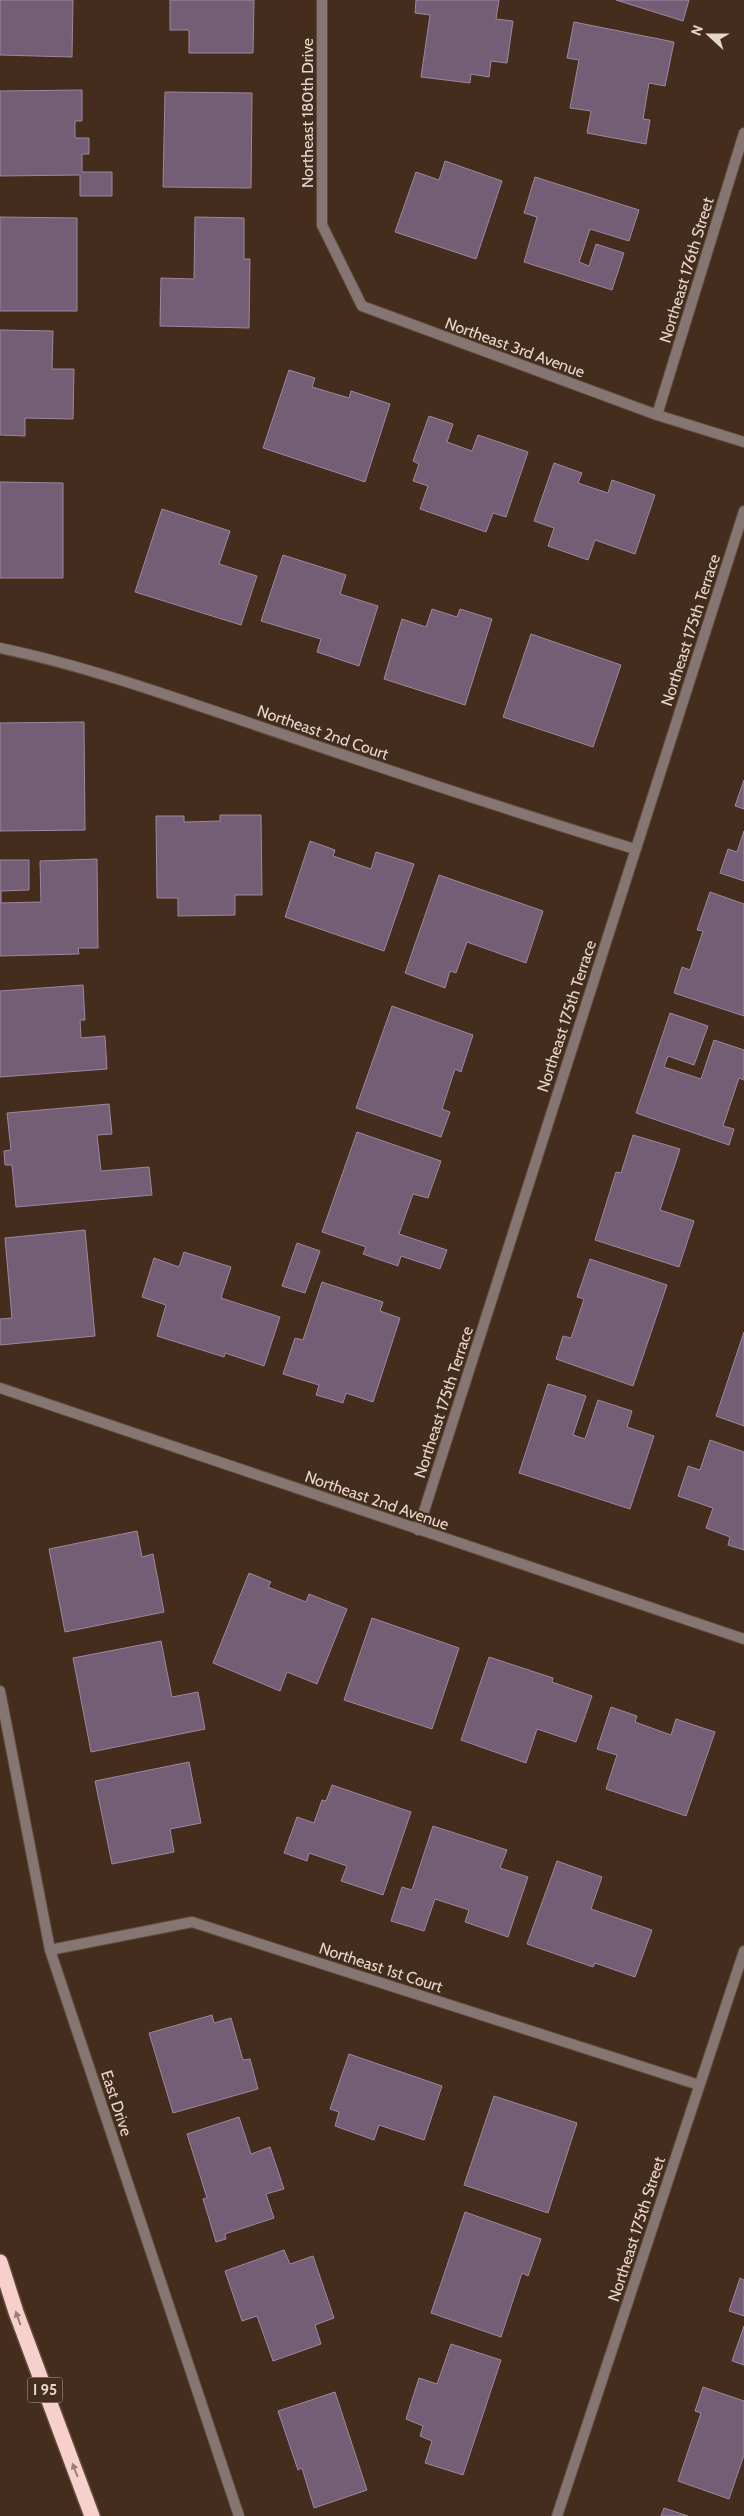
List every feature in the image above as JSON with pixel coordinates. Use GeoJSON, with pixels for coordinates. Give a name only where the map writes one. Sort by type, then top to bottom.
{"type":"FeatureCollection","features":[{"type":"Feature","properties":{"kind":"highway","name":"I 95"},"geometry":{"type":"LineString","coordinates":[[0,2262],[16,2312],[92,2516]]}},
{"type":"Feature","properties":{"kind":"street","name":"Northeast 180th Drive"},"geometry":{"type":"LineString","coordinates":[[322,0],[322,225]]}},
{"type":"Feature","properties":{"kind":"street","name":"Northeast 176th Street"},"geometry":{"type":"LineString","coordinates":[[657,415],[744,134]]}},
{"type":"Feature","properties":{"kind":"street","name":"Northeast 3rd Avenue"},"geometry":{"type":"LineString","coordinates":[[322,225],[362,306],[657,415],[744,442]]}},
{"type":"Feature","properties":{"kind":"street","name":"Northeast 175th Terrace"},"geometry":{"type":"LineString","coordinates":[[418,1530],[744,511]]}},
{"type":"Feature","properties":{"kind":"street","name":"Northeast 2nd Court"},"geometry":{"type":"LineString","coordinates":[[0,648],[50,658],[498,807],[635,849]]}},
{"type":"Feature","properties":{"kind":"street","name":"Northeast 2nd Avenue"},"geometry":{"type":"LineString","coordinates":[[0,1388],[744,1639]]}},
{"type":"Feature","properties":{"kind":"street","name":"East Drive"},"geometry":{"type":"LineString","coordinates":[[0,1691],[50,1950],[239,2516]]}},
{"type":"Feature","properties":{"kind":"street","name":"Northeast 1st Court"},"geometry":{"type":"LineString","coordinates":[[50,1950],[192,1922],[699,2085]]}},
{"type":"Feature","properties":{"kind":"street","name":"Northeast 175th Street"},"geometry":{"type":"LineString","coordinates":[[557,2516],[744,1951]]}},
{"type":"Feature","properties":{"kind":"building"},"geometry":{"type":"Polygon","coordinates":[[[0,0],[73,0],[72,57],[0,55],[0,0]]]}},
{"type":"Feature","properties":{"kind":"building"},"geometry":{"type":"Polygon","coordinates":[[[170,0],[254,0],[253,53],[189,53],[189,30],[170,30],[170,0]]]}},
{"type":"Feature","properties":{"kind":"building"},"geometry":{"type":"Polygon","coordinates":[[[416,0],[499,0],[496,19],[513,21],[507,63],[491,61],[489,77],[471,74],[470,83],[421,77],[430,15],[415,13],[416,0]]]}},
{"type":"Feature","properties":{"kind":"building"},"geometry":{"type":"Polygon","coordinates":[[[616,0],[689,0],[683,21],[616,0]]]}},
{"type":"Feature","properties":{"kind":"building"},"geometry":{"type":"Polygon","coordinates":[[[574,22],[674,42],[665,86],[649,83],[643,119],[650,120],[646,144],[587,133],[591,111],[570,108],[579,60],[567,58],[574,22]]]}},
{"type":"Feature","properties":{"kind":"building"},"geometry":{"type":"Polygon","coordinates":[[[82,90],[82,121],[75,121],[75,138],[89,138],[89,154],[82,154],[82,172],[112,172],[112,196],[80,196],[80,175],[0,176],[0,91],[82,90]]]}},
{"type":"Feature","properties":{"kind":"building"},"geometry":{"type":"Polygon","coordinates":[[[165,92],[252,93],[251,188],[163,187],[165,92]]]}},
{"type":"Feature","properties":{"kind":"building"},"geometry":{"type":"Polygon","coordinates":[[[445,161],[502,181],[476,259],[395,232],[416,172],[439,180],[445,161]]]}},
{"type":"Feature","properties":{"kind":"building"},"geometry":{"type":"Polygon","coordinates":[[[535,177],[639,210],[629,241],[590,229],[579,262],[589,266],[596,244],[624,253],[612,290],[524,262],[537,217],[524,213],[535,177]]]}},
{"type":"Feature","properties":{"kind":"building"},"geometry":{"type":"Polygon","coordinates":[[[0,217],[77,218],[77,311],[0,311],[0,217]]]}},
{"type":"Feature","properties":{"kind":"building"},"geometry":{"type":"Polygon","coordinates":[[[195,217],[244,218],[244,259],[250,259],[249,328],[160,326],[161,278],[194,279],[195,217]]]}},
{"type":"Feature","properties":{"kind":"building"},"geometry":{"type":"Polygon","coordinates":[[[0,330],[53,331],[52,369],[74,369],[73,419],[25,418],[25,436],[0,435],[0,330]]]}},
{"type":"Feature","properties":{"kind":"building"},"geometry":{"type":"Polygon","coordinates":[[[289,370],[315,378],[312,387],[349,398],[351,391],[390,404],[365,482],[263,448],[289,370]]]}},
{"type":"Feature","properties":{"kind":"building"},"geometry":{"type":"Polygon","coordinates":[[[429,416],[453,424],[447,442],[472,451],[478,435],[528,452],[506,517],[493,513],[486,532],[420,509],[428,486],[413,481],[419,464],[413,461],[429,416]]]}},
{"type":"Feature","properties":{"kind":"building"},"geometry":{"type":"Polygon","coordinates":[[[554,463],[582,473],[578,483],[608,493],[612,480],[655,495],[635,554],[595,540],[588,560],[548,546],[554,528],[534,521],[554,463]]]}},
{"type":"Feature","properties":{"kind":"building"},"geometry":{"type":"Polygon","coordinates":[[[0,482],[63,483],[63,578],[0,578],[0,482]]]}},
{"type":"Feature","properties":{"kind":"building"},"geometry":{"type":"Polygon","coordinates":[[[162,509],[230,531],[219,564],[257,576],[241,625],[135,592],[162,509]]]}},
{"type":"Feature","properties":{"kind":"building"},"geometry":{"type":"Polygon","coordinates":[[[283,555],[346,575],[340,594],[378,606],[359,666],[317,652],[321,639],[261,621],[283,555]]]}},
{"type":"Feature","properties":{"kind":"building"},"geometry":{"type":"Polygon","coordinates":[[[432,609],[457,617],[460,609],[492,619],[465,705],[384,679],[402,619],[426,627],[432,609]]]}},
{"type":"Feature","properties":{"kind":"building"},"geometry":{"type":"Polygon","coordinates":[[[531,634],[621,665],[593,747],[503,717],[531,634]]]}},
{"type":"Feature","properties":{"kind":"building"},"geometry":{"type":"Polygon","coordinates":[[[84,722],[85,830],[0,831],[0,723],[84,722]]]}},
{"type":"Feature","properties":{"kind":"building"},"geometry":{"type":"Polygon","coordinates":[[[744,780],[744,809],[735,806],[744,780]]]}},
{"type":"Feature","properties":{"kind":"building"},"geometry":{"type":"Polygon","coordinates":[[[220,815],[261,815],[262,895],[235,895],[235,915],[178,916],[178,898],[157,898],[156,816],[184,816],[184,822],[220,821],[220,815]]]}},
{"type":"Feature","properties":{"kind":"building"},"geometry":{"type":"Polygon","coordinates":[[[744,831],[744,881],[720,873],[728,849],[737,852],[744,831]]]}},
{"type":"Feature","properties":{"kind":"building"},"geometry":{"type":"Polygon","coordinates":[[[310,841],[335,850],[333,856],[371,869],[376,852],[414,864],[384,951],[285,917],[310,841]]]}},
{"type":"Feature","properties":{"kind":"building"},"geometry":{"type":"Polygon","coordinates":[[[97,859],[98,948],[78,948],[79,954],[0,956],[0,860],[29,860],[29,890],[1,891],[1,903],[41,902],[40,861],[97,859]]]}},
{"type":"Feature","properties":{"kind":"building"},"geometry":{"type":"Polygon","coordinates":[[[439,875],[543,911],[526,963],[467,942],[456,973],[450,971],[445,988],[405,973],[439,875]]]}},
{"type":"Feature","properties":{"kind":"building"},"geometry":{"type":"Polygon","coordinates":[[[710,892],[744,904],[744,1016],[674,993],[682,967],[690,970],[703,931],[697,930],[710,892]]]}},
{"type":"Feature","properties":{"kind":"building"},"geometry":{"type":"Polygon","coordinates":[[[83,985],[85,1020],[80,1020],[81,1038],[105,1036],[107,1069],[0,1077],[0,991],[83,985]]]}},
{"type":"Feature","properties":{"kind":"building"},"geometry":{"type":"Polygon","coordinates":[[[392,1006],[473,1035],[461,1072],[455,1069],[442,1109],[450,1112],[441,1137],[356,1108],[392,1006]]]}},
{"type":"Feature","properties":{"kind":"building"},"geometry":{"type":"Polygon","coordinates":[[[670,1013],[708,1026],[694,1065],[668,1056],[664,1067],[701,1079],[714,1040],[744,1050],[744,1080],[739,1078],[723,1126],[734,1129],[729,1145],[636,1113],[670,1013]]]}},
{"type":"Feature","properties":{"kind":"building"},"geometry":{"type":"Polygon","coordinates":[[[109,1104],[112,1134],[97,1135],[101,1171],[149,1167],[152,1195],[16,1207],[12,1165],[5,1165],[4,1151],[11,1150],[7,1113],[109,1104]]]}},
{"type":"Feature","properties":{"kind":"building"},"geometry":{"type":"Polygon","coordinates":[[[357,1132],[441,1161],[428,1198],[413,1194],[399,1234],[447,1250],[440,1269],[401,1256],[398,1266],[363,1254],[366,1247],[322,1232],[357,1132]]]}},
{"type":"Feature","properties":{"kind":"building"},"geometry":{"type":"Polygon","coordinates":[[[633,1135],[680,1149],[660,1210],[694,1221],[679,1267],[595,1240],[616,1172],[621,1173],[633,1135]]]}},
{"type":"Feature","properties":{"kind":"building"},"geometry":{"type":"Polygon","coordinates":[[[85,1230],[95,1336],[0,1345],[0,1319],[12,1318],[5,1238],[85,1230]]]}},
{"type":"Feature","properties":{"kind":"building"},"geometry":{"type":"Polygon","coordinates":[[[297,1243],[320,1251],[305,1293],[282,1286],[297,1243]]]}},
{"type":"Feature","properties":{"kind":"building"},"geometry":{"type":"Polygon","coordinates":[[[184,1252],[231,1267],[221,1298],[280,1317],[264,1366],[225,1353],[224,1357],[157,1336],[166,1305],[142,1297],[154,1258],[179,1267],[184,1252]]]}},
{"type":"Feature","properties":{"kind":"building"},"geometry":{"type":"Polygon","coordinates":[[[590,1259],[667,1285],[633,1386],[556,1359],[563,1336],[571,1338],[584,1299],[577,1297],[590,1259]]]}},
{"type":"Feature","properties":{"kind":"building"},"geometry":{"type":"Polygon","coordinates":[[[322,1282],[383,1302],[380,1311],[400,1318],[373,1402],[346,1393],[343,1403],[316,1395],[319,1385],[283,1374],[295,1338],[303,1340],[322,1282]]]}},
{"type":"Feature","properties":{"kind":"building"},"geometry":{"type":"Polygon","coordinates":[[[744,1332],[744,1426],[716,1416],[744,1332]]]}},
{"type":"Feature","properties":{"kind":"building"},"geometry":{"type":"Polygon","coordinates":[[[548,1384],[586,1396],[573,1435],[585,1439],[598,1400],[632,1411],[627,1427],[654,1436],[630,1509],[519,1473],[548,1384]]]}},
{"type":"Feature","properties":{"kind":"building"},"geometry":{"type":"Polygon","coordinates":[[[710,1440],[744,1452],[744,1550],[728,1545],[730,1537],[706,1528],[713,1508],[678,1496],[688,1466],[700,1470],[710,1440]]]}},
{"type":"Feature","properties":{"kind":"building"},"geometry":{"type":"Polygon","coordinates":[[[137,1531],[142,1557],[153,1554],[164,1612],[65,1632],[49,1549],[137,1531]]]}},
{"type":"Feature","properties":{"kind":"building"},"geometry":{"type":"Polygon","coordinates":[[[249,1573],[271,1582],[268,1587],[306,1602],[309,1594],[347,1609],[317,1684],[287,1672],[280,1691],[213,1663],[249,1573]]]}},
{"type":"Feature","properties":{"kind":"building"},"geometry":{"type":"Polygon","coordinates":[[[372,1618],[459,1648],[432,1729],[344,1700],[372,1618]]]}},
{"type":"Feature","properties":{"kind":"building"},"geometry":{"type":"Polygon","coordinates":[[[161,1641],[172,1697],[198,1692],[205,1729],[91,1752],[73,1658],[161,1641]]]}},
{"type":"Feature","properties":{"kind":"building"},"geometry":{"type":"Polygon","coordinates":[[[489,1657],[553,1678],[552,1682],[592,1696],[576,1742],[537,1729],[526,1763],[461,1740],[489,1657]]]}},
{"type":"Feature","properties":{"kind":"building"},"geometry":{"type":"Polygon","coordinates":[[[611,1707],[637,1716],[635,1722],[671,1735],[676,1719],[715,1732],[686,1816],[606,1789],[617,1755],[597,1749],[611,1707]]]}},
{"type":"Feature","properties":{"kind":"building"},"geometry":{"type":"Polygon","coordinates":[[[189,1762],[201,1823],[170,1829],[174,1852],[112,1864],[95,1781],[189,1762]]]}},
{"type":"Feature","properties":{"kind":"building"},"geometry":{"type":"Polygon","coordinates":[[[332,1785],[411,1812],[383,1895],[341,1881],[347,1866],[309,1853],[307,1861],[284,1853],[297,1817],[314,1823],[322,1800],[326,1801],[332,1785]]]}},
{"type":"Feature","properties":{"kind":"building"},"geometry":{"type":"Polygon","coordinates":[[[433,1826],[507,1850],[500,1868],[528,1877],[508,1937],[465,1922],[469,1910],[435,1899],[424,1931],[391,1921],[402,1887],[412,1890],[433,1826]]]}},
{"type":"Feature","properties":{"kind":"building"},"geometry":{"type":"Polygon","coordinates":[[[557,1861],[602,1877],[591,1909],[652,1930],[635,1977],[595,1963],[593,1967],[527,1944],[557,1861]]]}},
{"type":"Feature","properties":{"kind":"building"},"geometry":{"type":"Polygon","coordinates":[[[212,2015],[214,2023],[231,2018],[243,2060],[250,2059],[258,2089],[173,2113],[149,2033],[212,2015]]]}},
{"type":"Feature","properties":{"kind":"building"},"geometry":{"type":"Polygon","coordinates":[[[349,2054],[442,2086],[424,2140],[379,2125],[374,2140],[335,2126],[339,2112],[330,2109],[349,2054]]]}},
{"type":"Feature","properties":{"kind":"building"},"geometry":{"type":"Polygon","coordinates":[[[494,2096],[577,2123],[548,2213],[464,2185],[494,2096]]]}},
{"type":"Feature","properties":{"kind":"building"},"geometry":{"type":"Polygon","coordinates":[[[239,2117],[251,2154],[270,2147],[284,2189],[266,2194],[274,2218],[225,2234],[226,2239],[216,2242],[203,2199],[207,2198],[187,2134],[239,2117]]]}},
{"type":"Feature","properties":{"kind":"building"},"geometry":{"type":"Polygon","coordinates":[[[465,2212],[541,2239],[528,2276],[522,2273],[501,2337],[431,2313],[465,2212]]]}},
{"type":"Feature","properties":{"kind":"building"},"geometry":{"type":"Polygon","coordinates":[[[284,2250],[290,2264],[313,2256],[334,2318],[315,2325],[321,2344],[273,2361],[257,2316],[242,2321],[225,2271],[284,2250]]]}},
{"type":"Feature","properties":{"kind":"building"},"geometry":{"type":"Polygon","coordinates":[[[740,2278],[744,2280],[744,2316],[729,2311],[740,2278]]]}},
{"type":"Feature","properties":{"kind":"building"},"geometry":{"type":"Polygon","coordinates":[[[744,2326],[744,2365],[732,2361],[744,2326]]]}},
{"type":"Feature","properties":{"kind":"building"},"geometry":{"type":"Polygon","coordinates":[[[451,2344],[501,2360],[463,2475],[425,2463],[432,2441],[420,2436],[423,2426],[406,2419],[419,2378],[437,2384],[451,2344]]]}},
{"type":"Feature","properties":{"kind":"building"},"geometry":{"type":"Polygon","coordinates":[[[703,2387],[744,2401],[744,2455],[729,2499],[678,2481],[701,2413],[695,2411],[703,2387]]]}},
{"type":"Feature","properties":{"kind":"building"},"geometry":{"type":"Polygon","coordinates":[[[335,2392],[367,2490],[314,2508],[302,2468],[298,2470],[278,2411],[335,2392]]]}},
{"type":"Feature","properties":{"kind":"building"},"geometry":{"type":"Polygon","coordinates":[[[664,2508],[688,2516],[661,2516],[664,2508]]]}}]}
